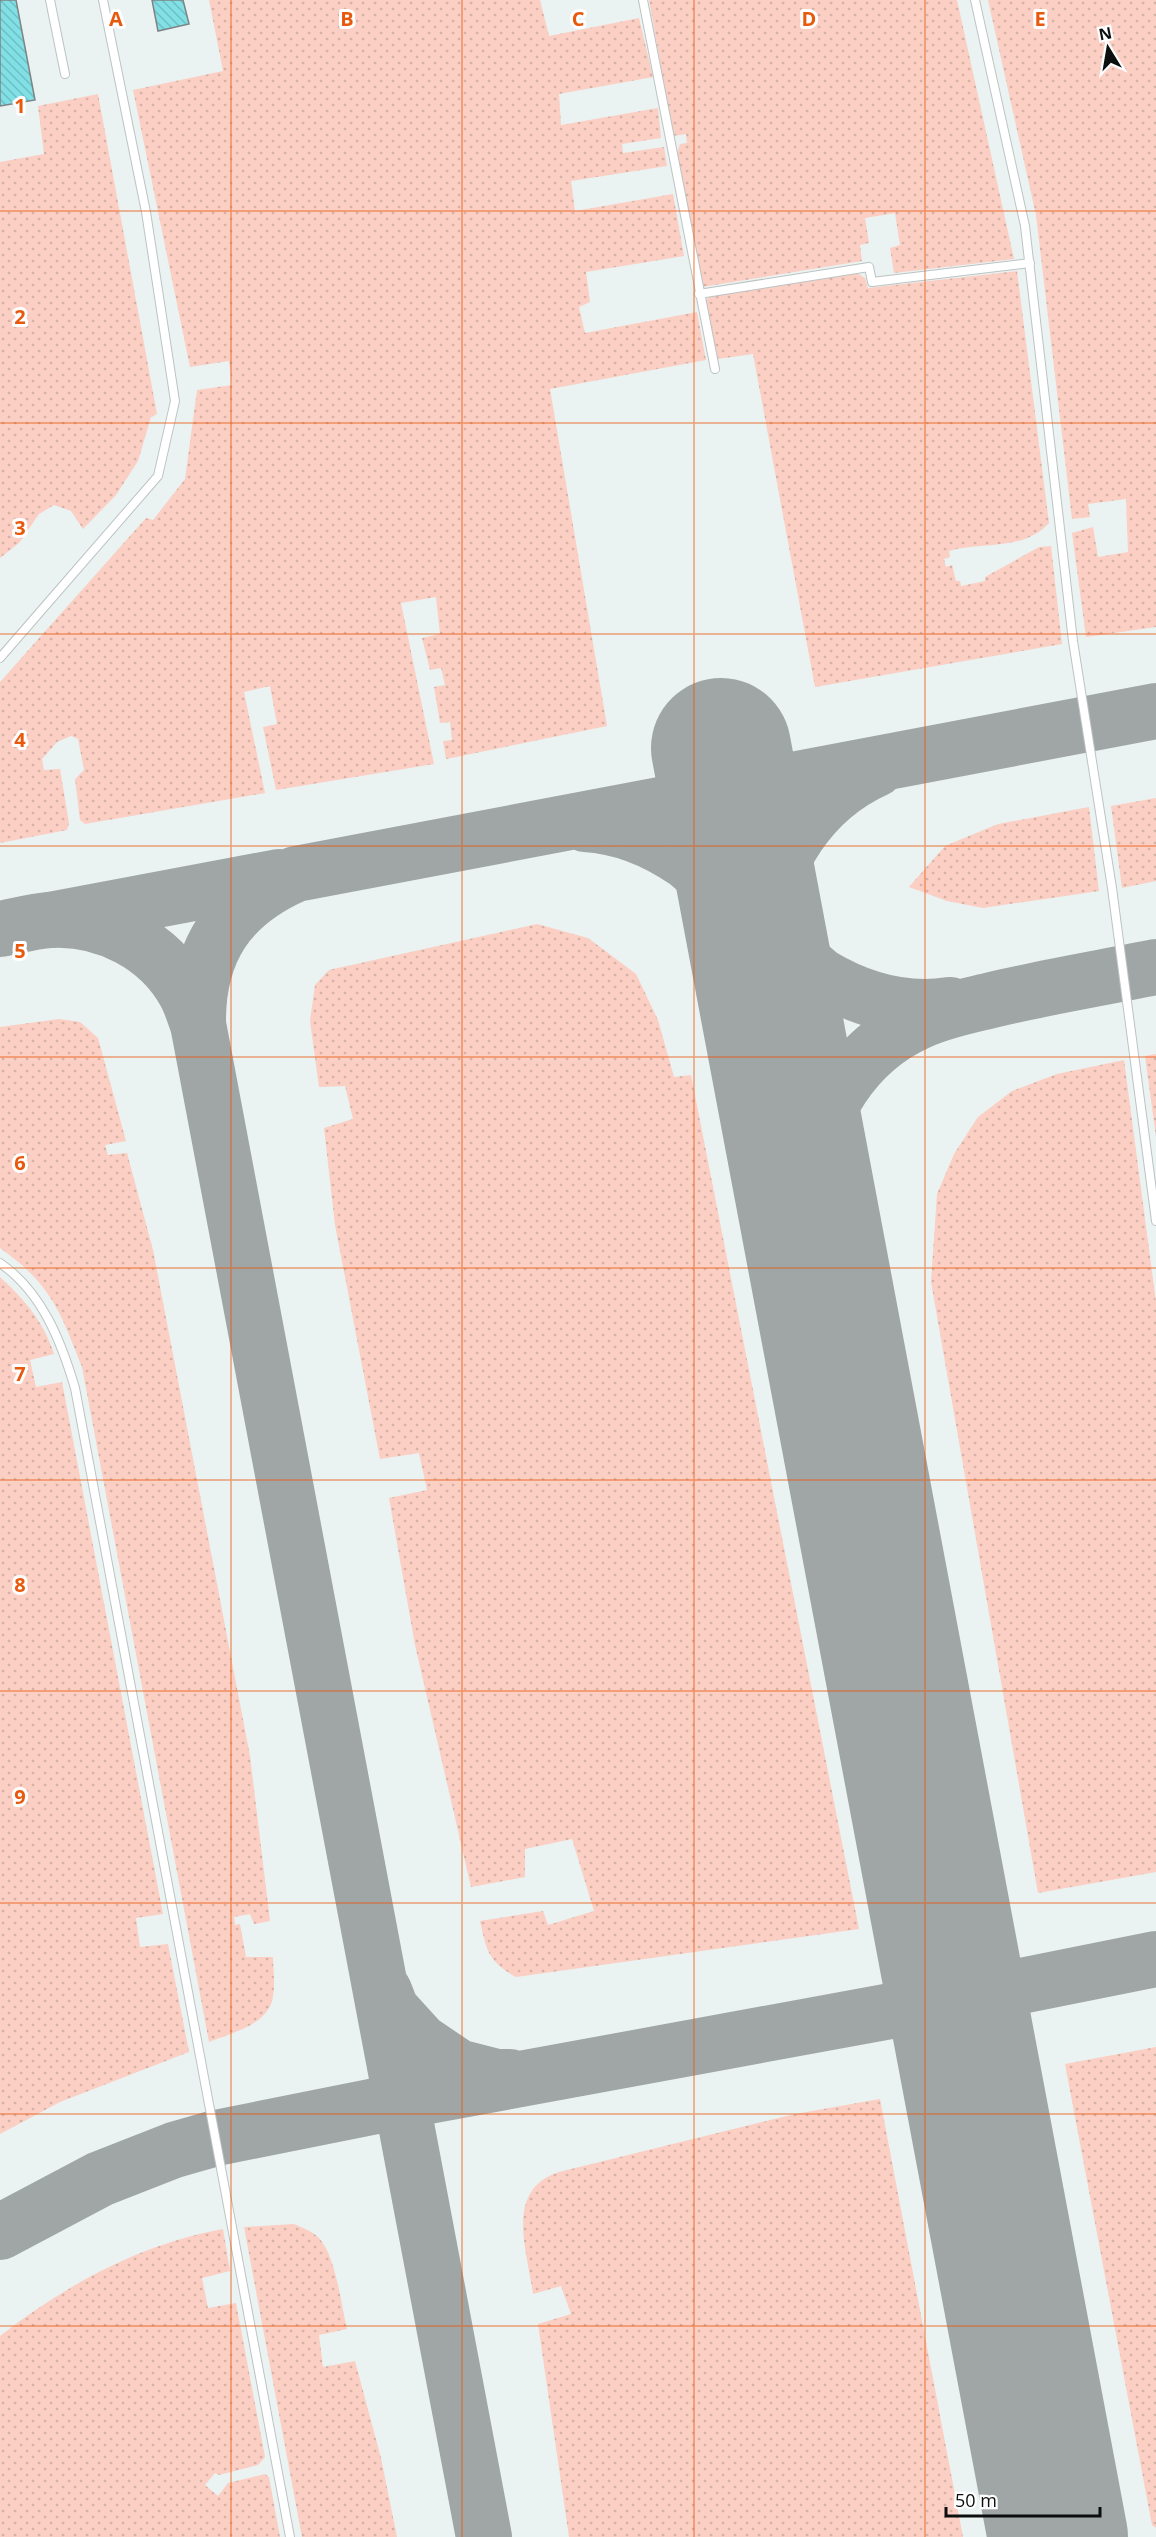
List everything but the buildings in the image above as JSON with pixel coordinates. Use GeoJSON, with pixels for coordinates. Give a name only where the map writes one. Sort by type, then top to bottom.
{"type":"FeatureCollection","features":[{"type":"Feature","properties":{"kind":"lane"},"geometry":{"type":"LineString","coordinates":[[50,0],[65,74]]}},
{"type":"Feature","properties":{"kind":"lane"},"geometry":{"type":"LineString","coordinates":[[0,658],[159,476],[176,401],[146,212],[103,0]]}},
{"type":"Feature","properties":{"kind":"lane"},"geometry":{"type":"LineString","coordinates":[[643,0],[715,369]]}},
{"type":"Feature","properties":{"kind":"lane"},"geometry":{"type":"LineString","coordinates":[[975,0],[1025,226],[1073,641],[1112,888],[1156,1221]]}},
{"type":"Feature","properties":{"kind":"lane"},"geometry":{"type":"LineString","coordinates":[[699,294],[869,267],[872,282],[1030,263]]}},
{"type":"Feature","properties":{"kind":"lane"},"geometry":{"type":"LineString","coordinates":[[0,1263],[18,1276],[49,1318],[64,1351],[75,1388],[290,2537]]}},
{"type":"Feature","properties":{"kind":"shaded area"},"geometry":{"type":"Polygon","coordinates":[[[209,0],[540,0],[549,36],[639,18],[653,77],[559,94],[561,125],[658,108],[661,138],[622,144],[623,153],[664,147],[667,166],[571,181],[575,211],[673,194],[684,256],[586,272],[590,302],[579,307],[585,333],[697,312],[706,360],[550,389],[607,726],[446,759],[443,741],[452,740],[450,722],[440,723],[434,687],[445,685],[441,668],[430,670],[422,638],[440,634],[436,597],[401,603],[434,764],[276,790],[263,727],[277,724],[270,686],[244,692],[265,793],[85,824],[80,820],[75,779],[84,770],[78,739],[71,736],[57,742],[42,759],[44,770],[60,769],[69,823],[67,830],[0,843],[0,682],[146,518],[153,520],[185,479],[197,390],[232,385],[229,361],[190,367],[133,90],[223,71],[209,0]]]}},
{"type":"Feature","properties":{"kind":"shaded area"},"geometry":{"type":"Polygon","coordinates":[[[649,0],[957,0],[1014,259],[894,273],[890,248],[900,245],[895,213],[865,218],[869,243],[860,245],[862,261],[702,287],[677,153],[680,144],[687,143],[686,134],[673,136],[649,0]]]}},
{"type":"Feature","properties":{"kind":"shaded area"},"geometry":{"type":"Polygon","coordinates":[[[988,0],[1156,0],[1156,627],[1086,637],[1072,533],[1093,527],[1098,557],[1128,552],[1126,499],[1088,504],[1090,517],[1072,519],[1036,215],[988,0]]]}},
{"type":"Feature","properties":{"kind":"shaded area"},"geometry":{"type":"Polygon","coordinates":[[[98,94],[157,414],[151,417],[138,461],[116,495],[83,529],[71,511],[54,505],[39,514],[19,543],[0,558],[0,162],[44,154],[38,106],[98,94]]]}},
{"type":"Feature","properties":{"kind":"shaded area"},"geometry":{"type":"Polygon","coordinates":[[[1017,271],[1049,523],[1027,538],[1002,544],[949,551],[950,557],[944,559],[946,567],[952,565],[956,581],[960,581],[961,586],[985,581],[985,577],[1039,547],[1051,546],[1062,644],[815,687],[753,354],[718,359],[704,302],[710,296],[857,273],[865,278],[868,288],[1017,271]]]}},
{"type":"Feature","properties":{"kind":"shaded area"},"geometry":{"type":"Polygon","coordinates":[[[1156,798],[1156,881],[1122,888],[1111,806],[1156,798]]]}},
{"type":"Feature","properties":{"kind":"shaded area"},"geometry":{"type":"Polygon","coordinates":[[[1089,807],[1099,891],[983,908],[947,901],[909,887],[945,846],[998,824],[1089,807]]]}},
{"type":"Feature","properties":{"kind":"shaded area"},"geometry":{"type":"Polygon","coordinates":[[[537,924],[588,938],[636,974],[658,1020],[674,1077],[691,1075],[859,1929],[516,1977],[494,1960],[487,1948],[480,1921],[543,1911],[548,1925],[594,1911],[572,1839],[525,1849],[525,1877],[471,1887],[415,1645],[389,1498],[427,1490],[419,1453],[380,1459],[335,1225],[324,1128],[353,1119],[345,1086],[319,1087],[310,1021],[315,985],[329,970],[537,924]]]}},
{"type":"Feature","properties":{"kind":"shaded area"},"geometry":{"type":"Polygon","coordinates":[[[59,1019],[80,1022],[98,1038],[126,1141],[105,1145],[108,1155],[127,1153],[153,1250],[250,1756],[270,1921],[254,1924],[250,1914],[234,1917],[235,1925],[240,1924],[246,1957],[273,1957],[273,1997],[269,2008],[258,2020],[209,2042],[82,1367],[52,1300],[31,1274],[0,1248],[0,1027],[59,1019]]]}},
{"type":"Feature","properties":{"kind":"shaded area"},"geometry":{"type":"Polygon","coordinates":[[[1156,1054],[1156,1137],[1145,1056],[1156,1054]]]}},
{"type":"Feature","properties":{"kind":"shaded area"},"geometry":{"type":"Polygon","coordinates":[[[1124,1060],[1156,1302],[1156,1872],[1038,1893],[931,1282],[937,1194],[954,1154],[978,1117],[1012,1091],[1057,1074],[1124,1060]]]}},
{"type":"Feature","properties":{"kind":"shaded area"},"geometry":{"type":"Polygon","coordinates":[[[0,1277],[39,1321],[54,1354],[30,1360],[36,1387],[62,1382],[163,1914],[136,1918],[140,1947],[168,1944],[189,2052],[60,2102],[0,2134],[0,1277]]]}},
{"type":"Feature","properties":{"kind":"shaded area"},"geometry":{"type":"Polygon","coordinates":[[[1156,2047],[1156,2528],[1152,2525],[1065,2064],[1156,2047]]]}},
{"type":"Feature","properties":{"kind":"shaded area"},"geometry":{"type":"Polygon","coordinates":[[[880,2099],[963,2537],[569,2537],[538,2324],[571,2314],[561,2286],[533,2294],[523,2223],[525,2207],[531,2192],[542,2181],[559,2172],[795,2114],[880,2099]]]}},
{"type":"Feature","properties":{"kind":"shaded area"},"geometry":{"type":"Polygon","coordinates":[[[294,2224],[319,2238],[325,2246],[334,2269],[347,2329],[319,2335],[323,2367],[355,2361],[381,2458],[397,2537],[302,2537],[244,2227],[294,2224]]]}},
{"type":"Feature","properties":{"kind":"shaded area"},"geometry":{"type":"Polygon","coordinates":[[[223,2229],[230,2271],[202,2278],[208,2308],[236,2303],[265,2457],[258,2465],[219,2475],[215,2473],[205,2485],[218,2496],[228,2483],[265,2474],[269,2477],[280,2537],[0,2537],[0,2336],[51,2300],[105,2269],[162,2245],[223,2229]]]}},
{"type":"Feature","properties":{"kind":"taxiway"},"geometry":{"type":"LineString","coordinates":[[484,2537],[198,1024],[203,974],[211,952],[235,915],[252,899],[296,874],[1156,711]]}},
{"type":"Feature","properties":{"kind":"taxiway"},"geometry":{"type":"LineString","coordinates":[[798,1154],[767,963],[765,932],[768,906],[785,857],[798,835],[832,797],[853,781],[876,769]]}},
{"type":"Feature","properties":{"kind":"taxiway"},"geometry":{"type":"LineString","coordinates":[[585,824],[599,825],[638,835],[674,853],[821,976],[851,992],[899,1005],[916,1007],[950,1005]]}},
{"type":"Feature","properties":{"kind":"taxiway"},"geometry":{"type":"LineString","coordinates":[[50,920],[279,877]]}},
{"type":"Feature","properties":{"kind":"taxiway"},"geometry":{"type":"LineString","coordinates":[[0,929],[50,920],[70,920],[110,929],[146,948],[161,961],[188,997],[198,1024]]}},
{"type":"Feature","properties":{"kind":"taxiway"},"geometry":{"type":"LineString","coordinates":[[844,1399],[816,1226],[812,1184],[814,1158],[829,1110],[857,1067],[875,1049],[896,1034],[927,1018],[1012,995],[1156,967]]}},
{"type":"Feature","properties":{"kind":"taxiway"},"geometry":{"type":"LineString","coordinates":[[0,2232],[100,2179],[174,2150],[216,2138],[401,2101],[956,1999],[1156,1959]]}},
{"type":"Feature","properties":{"kind":"taxiway"},"geometry":{"type":"LineString","coordinates":[[384,1991],[391,2009],[421,2042],[458,2067],[497,2077],[510,2077]]}},
{"type":"Feature","properties":{"kind":"runway"},"geometry":{"type":"LineString","coordinates":[[721,748],[1058,2537]]}}]}
